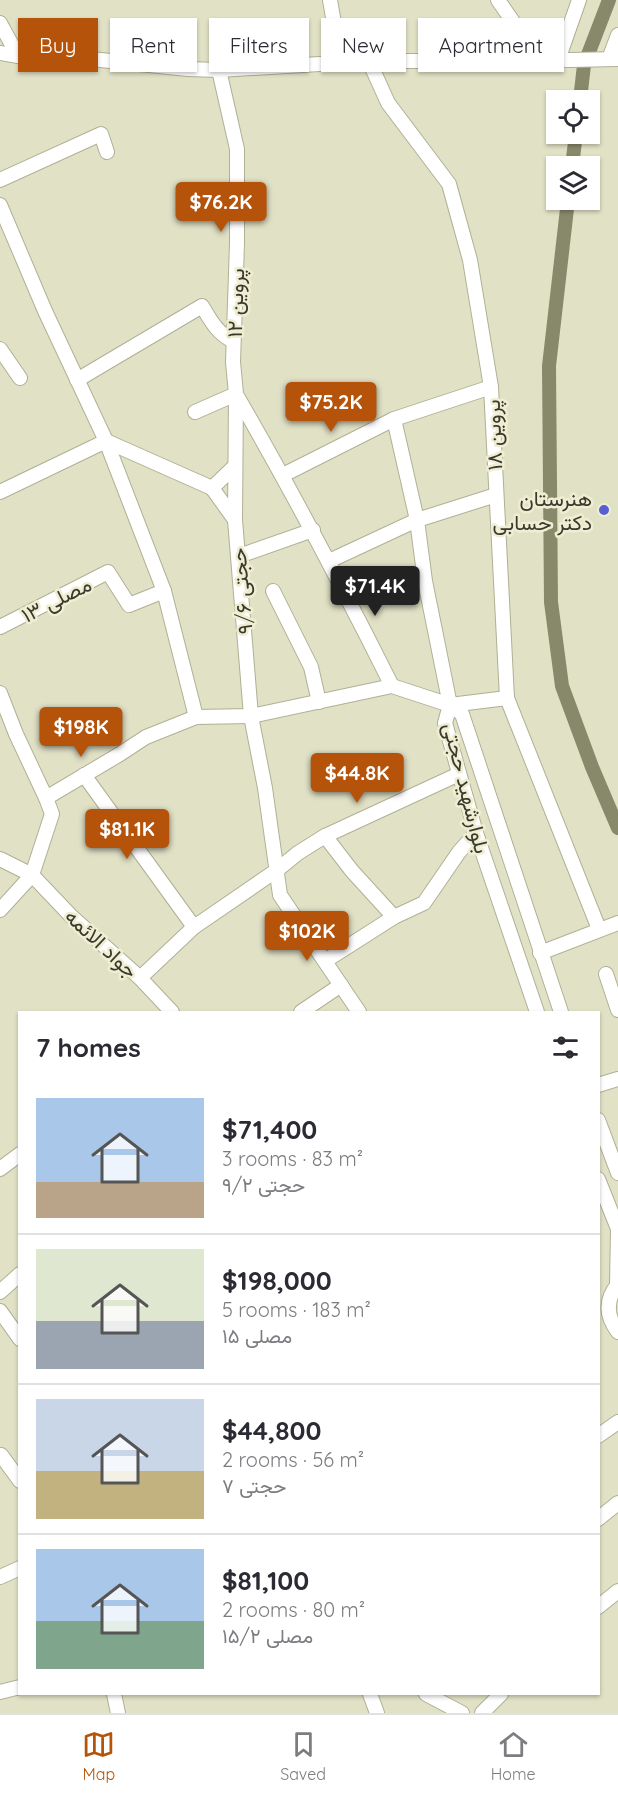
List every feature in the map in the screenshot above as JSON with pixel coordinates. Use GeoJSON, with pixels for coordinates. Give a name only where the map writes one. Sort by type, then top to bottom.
{"type":"FeatureCollection","features":[{"type":"Feature","properties":{"kind":"street"},"geometry":{"type":"LineString","coordinates":[[330,0],[333,18]]}},
{"type":"Feature","properties":{"kind":"street"},"geometry":{"type":"LineString","coordinates":[[498,0],[510,18]]}},
{"type":"Feature","properties":{"kind":"street"},"geometry":{"type":"LineString","coordinates":[[564,43],[579,0]]}},
{"type":"Feature","properties":{"kind":"street"},"geometry":{"type":"LineString","coordinates":[[0,23],[18,56]]}},
{"type":"Feature","properties":{"kind":"street"},"geometry":{"type":"LineString","coordinates":[[564,60],[613,59],[618,35]]}},
{"type":"Feature","properties":{"kind":"street"},"geometry":{"type":"LineString","coordinates":[[0,53],[18,56]]}},
{"type":"Feature","properties":{"kind":"street"},"geometry":{"type":"LineString","coordinates":[[98,60],[209,70]]}},
{"type":"Feature","properties":{"kind":"street","name":"پروین ۱۲"},"geometry":{"type":"LineString","coordinates":[[219,72],[237,148],[237,243],[233,341],[236,394],[235,466]]}},
{"type":"Feature","properties":{"kind":"street","name":"پروین ۱۸"},"geometry":{"type":"LineString","coordinates":[[374,72],[388,103],[449,184],[470,260],[491,387],[507,698],[599,929]]}},
{"type":"Feature","properties":{"kind":"street"},"geometry":{"type":"LineString","coordinates":[[0,180],[101,134],[107,152]]}},
{"type":"Feature","properties":{"kind":"street"},"geometry":{"type":"LineString","coordinates":[[0,205],[106,441],[164,591],[196,717]]}},
{"type":"Feature","properties":{"kind":"street"},"geometry":{"type":"LineString","coordinates":[[77,380],[202,306],[222,336],[233,341]]}},
{"type":"Feature","properties":{"kind":"street"},"geometry":{"type":"LineString","coordinates":[[1,351],[21,378]]}},
{"type":"Feature","properties":{"kind":"street"},"geometry":{"type":"LineString","coordinates":[[283,475],[394,419],[491,387]]}},
{"type":"Feature","properties":{"kind":"street"},"geometry":{"type":"LineString","coordinates":[[195,411],[236,394]]}},
{"type":"Feature","properties":{"kind":"street","name":"پروین ۱۲"},"geometry":{"type":"LineString","coordinates":[[236,394],[313,530],[392,686]]}},
{"type":"Feature","properties":{"kind":"street"},"geometry":{"type":"LineString","coordinates":[[394,419],[417,520],[425,581],[450,705]]}},
{"type":"Feature","properties":{"kind":"street"},"geometry":{"type":"LineString","coordinates":[[0,492],[106,441],[212,488],[235,520]]}},
{"type":"Feature","properties":{"kind":"street"},"geometry":{"type":"LineString","coordinates":[[212,488],[235,466]]}},
{"type":"Feature","properties":{"kind":"street","name":"حجتی ۹/۶"},"geometry":{"type":"LineString","coordinates":[[235,466],[235,520],[251,716],[280,895],[358,1011]]}},
{"type":"Feature","properties":{"kind":"street"},"geometry":{"type":"LineString","coordinates":[[329,561],[417,520],[496,495]]}},
{"type":"Feature","properties":{"kind":"street"},"geometry":{"type":"LineString","coordinates":[[239,556],[313,530]]}},
{"type":"Feature","properties":{"kind":"street","name":"مصلی ۱۳"},"geometry":{"type":"LineString","coordinates":[[0,627],[108,572],[129,605],[164,591]]}},
{"type":"Feature","properties":{"kind":"street"},"geometry":{"type":"LineString","coordinates":[[273,591],[311,667],[319,702]]}},
{"type":"Feature","properties":{"kind":"street"},"geometry":{"type":"LineString","coordinates":[[46,798],[146,737],[196,717],[251,716],[392,686],[450,705],[507,698]]}},
{"type":"Feature","properties":{"kind":"street"},"geometry":{"type":"LineString","coordinates":[[0,693],[52,814],[32,875],[0,910]]}},
{"type":"Feature","properties":{"kind":"street","name":"بلوارشهید حجتی"},"geometry":{"type":"LineString","coordinates":[[537,1011],[476,833],[459,774],[446,723],[450,705],[462,714],[561,1011]]}},
{"type":"Feature","properties":{"kind":"street"},"geometry":{"type":"LineString","coordinates":[[140,978],[194,927],[298,853],[325,836],[459,774]]}},
{"type":"Feature","properties":{"kind":"street"},"geometry":{"type":"LineString","coordinates":[[84,775],[194,927]]}},
{"type":"Feature","properties":{"kind":"street"},"geometry":{"type":"LineString","coordinates":[[325,961],[394,917],[424,903],[459,852],[476,833]]}},
{"type":"Feature","properties":{"kind":"street"},"geometry":{"type":"LineString","coordinates":[[325,836],[352,871],[394,917]]}},
{"type":"Feature","properties":{"kind":"street","name":"جواد الائمه"},"geometry":{"type":"LineString","coordinates":[[0,859],[32,875],[72,917],[140,978],[171,1011]]}},
{"type":"Feature","properties":{"kind":"street"},"geometry":{"type":"LineString","coordinates":[[540,953],[618,923]]}},
{"type":"Feature","properties":{"kind":"street"},"geometry":{"type":"LineString","coordinates":[[606,974],[618,1010]]}},
{"type":"Feature","properties":{"kind":"street"},"geometry":{"type":"LineString","coordinates":[[302,1011],[340,985]]}},
{"type":"Feature","properties":{"kind":"street"},"geometry":{"type":"LineString","coordinates":[[600,1084],[618,1079]]}},
{"type":"Feature","properties":{"kind":"street"},"geometry":{"type":"LineString","coordinates":[[600,1125],[618,1173]]}},
{"type":"Feature","properties":{"kind":"street"},"geometry":{"type":"LineString","coordinates":[[0,1170],[18,1156]]}},
{"type":"Feature","properties":{"kind":"street"},"geometry":{"type":"LineString","coordinates":[[600,1184],[618,1229],[608,1304],[610,1326]]}},
{"type":"Feature","properties":{"kind":"street"},"geometry":{"type":"LineString","coordinates":[[0,1292],[18,1276]]}},
{"type":"Feature","properties":{"kind":"street"},"geometry":{"type":"LineString","coordinates":[[0,1311],[18,1335]]}},
{"type":"Feature","properties":{"kind":"street"},"geometry":{"type":"LineString","coordinates":[[600,1435],[618,1422]]}},
{"type":"Feature","properties":{"kind":"street"},"geometry":{"type":"LineString","coordinates":[[1,1455],[18,1478]]}},
{"type":"Feature","properties":{"kind":"street"},"geometry":{"type":"LineString","coordinates":[[600,1517],[618,1503]]}},
{"type":"Feature","properties":{"kind":"street"},"geometry":{"type":"LineString","coordinates":[[0,1577],[18,1569]]}},
{"type":"Feature","properties":{"kind":"street"},"geometry":{"type":"LineString","coordinates":[[600,1605],[618,1591]]}},
{"type":"Feature","properties":{"kind":"street"},"geometry":{"type":"LineString","coordinates":[[0,1692],[18,1688]]}},
{"type":"Feature","properties":{"kind":"street"},"geometry":{"type":"LineString","coordinates":[[114,1695],[117,1713]]}},
{"type":"Feature","properties":{"kind":"street"},"geometry":{"type":"LineString","coordinates":[[370,1695],[377,1713]]}},
{"type":"Feature","properties":{"kind":"street"},"geometry":{"type":"LineString","coordinates":[[428,1695],[462,1713]]}},
{"type":"Feature","properties":{"kind":"street"},"geometry":{"type":"LineString","coordinates":[[482,1713],[500,1695]]}},
{"type":"Feature","properties":{"kind":"waterway"},"geometry":{"type":"LineString","coordinates":[[581,90],[584,65],[609,0]]}},
{"type":"Feature","properties":{"kind":"waterway"},"geometry":{"type":"LineString","coordinates":[[573,156],[575,144]]}},
{"type":"Feature","properties":{"kind":"waterway"},"geometry":{"type":"LineString","coordinates":[[567,210],[549,366],[551,602],[562,686],[592,767],[618,828]]}},
{"type":"Feature","properties":{"kind":"place","name":"هنرستان دکتر حسابی"},"geometry":{"type":"Point","coordinates":[604,510]}}]}
